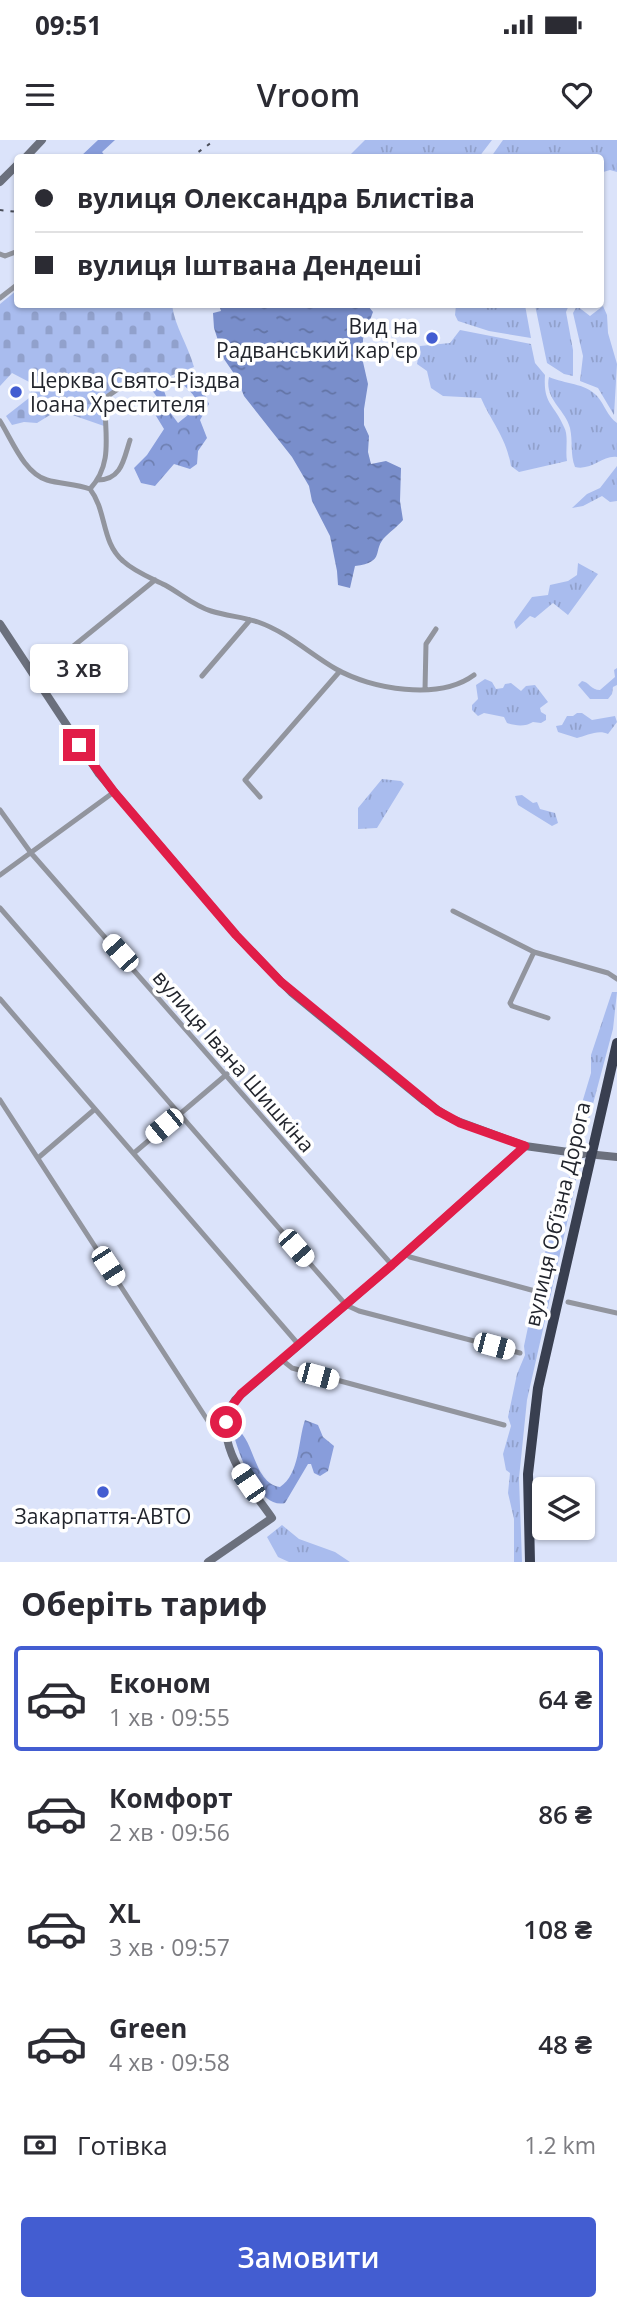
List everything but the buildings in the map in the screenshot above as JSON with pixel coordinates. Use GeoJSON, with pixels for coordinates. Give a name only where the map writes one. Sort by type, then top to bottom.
{"type":"FeatureCollection","features":[{"type":"Feature","properties":{"kind":"highway","name":"вулиця Обʼїзна Дорога"},"geometry":{"type":"LineString","coordinates":[[530,1562],[528,1474],[533,1416],[584,1179],[617,1043]]}},
{"type":"Feature","properties":{"kind":"street"},"geometry":{"type":"LineString","coordinates":[[28,154],[42,140]]}},
{"type":"Feature","properties":{"kind":"street"},"geometry":{"type":"LineString","coordinates":[[0,182],[14,168]]}},
{"type":"Feature","properties":{"kind":"street"},"geometry":{"type":"LineString","coordinates":[[0,298],[14,287]]}},
{"type":"Feature","properties":{"kind":"street"},"geometry":{"type":"LineString","coordinates":[[90,489],[98,480],[106,461],[105,404],[108,396],[138,375]]}},
{"type":"Feature","properties":{"kind":"street"},"geometry":{"type":"LineString","coordinates":[[0,421],[27,466],[36,475],[90,489],[97,499],[106,534],[114,551],[130,567],[200,607],[250,620],[284,635],[340,671],[387,687],[425,690],[452,686],[474,675]]}},
{"type":"Feature","properties":{"kind":"street"},"geometry":{"type":"LineString","coordinates":[[98,480],[114,477],[120,471],[130,440]]}},
{"type":"Feature","properties":{"kind":"street"},"geometry":{"type":"LineString","coordinates":[[71,648],[155,580]]}},
{"type":"Feature","properties":{"kind":"street"},"geometry":{"type":"LineString","coordinates":[[202,676],[217,655],[250,620]]}},
{"type":"Feature","properties":{"kind":"street"},"geometry":{"type":"LineString","coordinates":[[0,624],[71,734],[114,792],[252,952],[306,1006],[438,1111],[460,1123],[525,1146],[583,1154]]}},
{"type":"Feature","properties":{"kind":"street"},"geometry":{"type":"LineString","coordinates":[[425,690],[426,645],[436,629]]}},
{"type":"Feature","properties":{"kind":"street"},"geometry":{"type":"LineString","coordinates":[[260,797],[245,780],[340,671]]}},
{"type":"Feature","properties":{"kind":"street"},"geometry":{"type":"LineString","coordinates":[[0,875],[114,792]]}},
{"type":"Feature","properties":{"kind":"street","name":"вулиця Івана Шишкіна"},"geometry":{"type":"LineString","coordinates":[[0,810],[31,853],[392,1265]]}},
{"type":"Feature","properties":{"kind":"street"},"geometry":{"type":"LineString","coordinates":[[0,908],[346,1305],[359,1311],[520,1353]]}},
{"type":"Feature","properties":{"kind":"street"},"geometry":{"type":"LineString","coordinates":[[453,911],[534,951],[608,973],[617,979]]}},
{"type":"Feature","properties":{"kind":"street"},"geometry":{"type":"LineString","coordinates":[[534,951],[510,1003],[548,1018]]}},
{"type":"Feature","properties":{"kind":"street"},"geometry":{"type":"LineString","coordinates":[[0,999],[299,1345]]}},
{"type":"Feature","properties":{"kind":"street"},"geometry":{"type":"LineString","coordinates":[[134,1153],[227,1074]]}},
{"type":"Feature","properties":{"kind":"street"},"geometry":{"type":"LineString","coordinates":[[0,1100],[208,1421],[228,1442]]}},
{"type":"Feature","properties":{"kind":"street"},"geometry":{"type":"LineString","coordinates":[[38,1158],[95,1109]]}},
{"type":"Feature","properties":{"kind":"street"},"geometry":{"type":"LineString","coordinates":[[210,1562],[272,1518],[236,1465],[228,1442],[226,1422],[231,1406],[241,1394],[392,1265],[525,1146]]}},
{"type":"Feature","properties":{"kind":"street"},"geometry":{"type":"LineString","coordinates":[[597,1156],[617,1157]]}},
{"type":"Feature","properties":{"kind":"street"},"geometry":{"type":"LineString","coordinates":[[404,1253],[410,1257],[535,1291]]}},
{"type":"Feature","properties":{"kind":"street"},"geometry":{"type":"LineString","coordinates":[[568,1302],[617,1313]]}},
{"type":"Feature","properties":{"kind":"street"},"geometry":{"type":"LineString","coordinates":[[282,1360],[292,1368],[504,1425]]}},
{"type":"Feature","properties":{"kind":"green space"},"geometry":{"type":"Polygon","coordinates":[[[98,140],[115,140],[102,152],[104,154],[83,154],[98,140]]]}},
{"type":"Feature","properties":{"kind":"green space"},"geometry":{"type":"Polygon","coordinates":[[[365,140],[492,140],[481,154],[351,154],[365,140]]]}},
{"type":"Feature","properties":{"kind":"green space"},"geometry":{"type":"Polygon","coordinates":[[[503,140],[617,140],[617,172],[604,172],[604,154],[493,154],[503,140]]]}},
{"type":"Feature","properties":{"kind":"green space"},"geometry":{"type":"Polygon","coordinates":[[[14,292],[14,308],[173,308],[194,367],[170,376],[145,378],[140,373],[105,397],[104,426],[58,410],[37,423],[12,425],[6,416],[29,398],[33,384],[12,373],[0,386],[0,304],[14,292]]]}},
{"type":"Feature","properties":{"kind":"green space"},"geometry":{"type":"Polygon","coordinates":[[[456,308],[526,308],[531,338],[489,331],[458,321],[456,308]]]}},
{"type":"Feature","properties":{"kind":"green space"},"geometry":{"type":"Polygon","coordinates":[[[536,308],[568,308],[573,376],[564,374],[547,363],[536,308]]]}},
{"type":"Feature","properties":{"kind":"green space"},"geometry":{"type":"Polygon","coordinates":[[[576,308],[580,308],[590,316],[604,308],[607,315],[608,333],[617,364],[614,415],[598,388],[580,381],[583,356],[573,313],[576,308]]]}},
{"type":"Feature","properties":{"kind":"green space"},"geometry":{"type":"Polygon","coordinates":[[[460,330],[531,344],[535,363],[545,375],[547,398],[565,431],[567,461],[519,472],[511,466],[502,438],[481,398],[443,396],[431,388],[427,371],[417,364],[420,346],[450,343],[460,330]]]}},
{"type":"Feature","properties":{"kind":"green space"},"geometry":{"type":"Polygon","coordinates":[[[195,372],[209,404],[200,420],[207,438],[198,451],[197,464],[190,469],[174,464],[155,486],[141,483],[134,468],[147,455],[164,429],[150,406],[157,397],[146,382],[148,379],[158,390],[163,388],[168,402],[166,407],[178,423],[199,406],[191,393],[174,376],[195,372]]]}},
{"type":"Feature","properties":{"kind":"green space"},"geometry":{"type":"Polygon","coordinates":[[[549,377],[581,386],[597,396],[617,423],[617,457],[606,458],[587,467],[575,467],[570,428],[549,392],[549,377]]]}},
{"type":"Feature","properties":{"kind":"green space"},"geometry":{"type":"Polygon","coordinates":[[[617,466],[617,501],[610,502],[602,496],[583,506],[572,508],[587,494],[600,488],[617,466]]]}},
{"type":"Feature","properties":{"kind":"green space"},"geometry":{"type":"Polygon","coordinates":[[[578,563],[598,574],[568,615],[553,603],[535,618],[530,616],[516,629],[514,622],[532,597],[548,595],[550,585],[568,581],[577,575],[578,563]]]}},
{"type":"Feature","properties":{"kind":"green space"},"geometry":{"type":"Polygon","coordinates":[[[617,668],[617,685],[613,687],[608,699],[590,699],[578,685],[582,681],[600,690],[615,677],[614,670],[617,668]]]}},
{"type":"Feature","properties":{"kind":"green space"},"geometry":{"type":"Polygon","coordinates":[[[485,679],[492,682],[496,689],[511,683],[521,691],[526,686],[535,685],[548,702],[540,708],[546,715],[546,720],[541,723],[517,725],[507,723],[504,717],[484,713],[478,716],[472,710],[472,705],[478,699],[476,685],[485,679]]]}},
{"type":"Feature","properties":{"kind":"green space"},"geometry":{"type":"Polygon","coordinates":[[[582,713],[592,720],[615,716],[617,722],[608,734],[596,733],[577,738],[558,732],[556,726],[562,725],[567,716],[582,713]]]}},
{"type":"Feature","properties":{"kind":"green space"},"geometry":{"type":"Polygon","coordinates":[[[382,779],[401,781],[404,784],[377,828],[358,829],[358,808],[382,779]]]}},
{"type":"Feature","properties":{"kind":"green space"},"geometry":{"type":"Polygon","coordinates":[[[522,795],[533,803],[537,802],[540,809],[555,813],[558,823],[552,826],[518,805],[515,796],[522,795]]]}},
{"type":"Feature","properties":{"kind":"green space"},"geometry":{"type":"Polygon","coordinates":[[[612,992],[617,992],[613,1029],[582,1145],[574,1147],[573,1133],[591,1073],[591,1055],[612,992]]]}},
{"type":"Feature","properties":{"kind":"green space"},"geometry":{"type":"Polygon","coordinates":[[[574,1168],[577,1171],[574,1192],[527,1400],[519,1478],[522,1562],[514,1562],[514,1519],[508,1493],[510,1473],[506,1470],[503,1454],[511,1426],[508,1417],[517,1374],[525,1355],[528,1327],[539,1295],[538,1286],[551,1225],[560,1200],[559,1195],[574,1168]]]}},
{"type":"Feature","properties":{"kind":"green space"},"geometry":{"type":"Polygon","coordinates":[[[305,1420],[318,1425],[323,1437],[334,1446],[328,1471],[320,1476],[314,1473],[311,1464],[308,1464],[285,1503],[275,1503],[266,1498],[250,1477],[233,1431],[236,1429],[242,1434],[264,1478],[280,1487],[287,1481],[295,1465],[305,1420]]]}},
{"type":"Feature","properties":{"kind":"green space"},"geometry":{"type":"Polygon","coordinates":[[[282,1525],[299,1539],[335,1552],[350,1562],[289,1562],[278,1557],[267,1537],[282,1525]]]}},
{"type":"Feature","properties":{"kind":"water"},"geometry":{"type":"Polygon","coordinates":[[[220,308],[370,308],[373,312],[363,339],[363,362],[368,384],[364,425],[369,436],[368,452],[371,464],[386,461],[401,468],[400,501],[403,520],[382,541],[371,562],[355,566],[350,588],[338,585],[330,536],[312,501],[309,486],[292,457],[244,396],[237,378],[224,359],[214,328],[213,313],[221,311],[220,308]]]}},
{"type":"Feature","properties":{"kind":"railway"},"geometry":{"type":"LineString","coordinates":[[196,154],[215,140]]}},
{"type":"Feature","properties":{"kind":"railway"},"geometry":{"type":"LineString","coordinates":[[0,210],[14,212]]}},
{"type":"Feature","properties":{"kind":"place","name":"Вид на Радванський кар'єр"},"geometry":{"type":"Point","coordinates":[432,338]}},
{"type":"Feature","properties":{"kind":"place","name":"Церква Свято-Різдва Іоана Хрестителя"},"geometry":{"type":"Point","coordinates":[16,392]}},
{"type":"Feature","properties":{"kind":"place","name":"Закарпаття-АВТО"},"geometry":{"type":"Point","coordinates":[103,1492]}},
{"type":"Feature","properties":{"kind":"route"},"geometry":{"type":"LineString","coordinates":[[79,745],[114,792],[227,924],[306,1006],[438,1111],[460,1123],[525,1146],[392,1265],[241,1394],[228,1411],[226,1422]]}}]}
